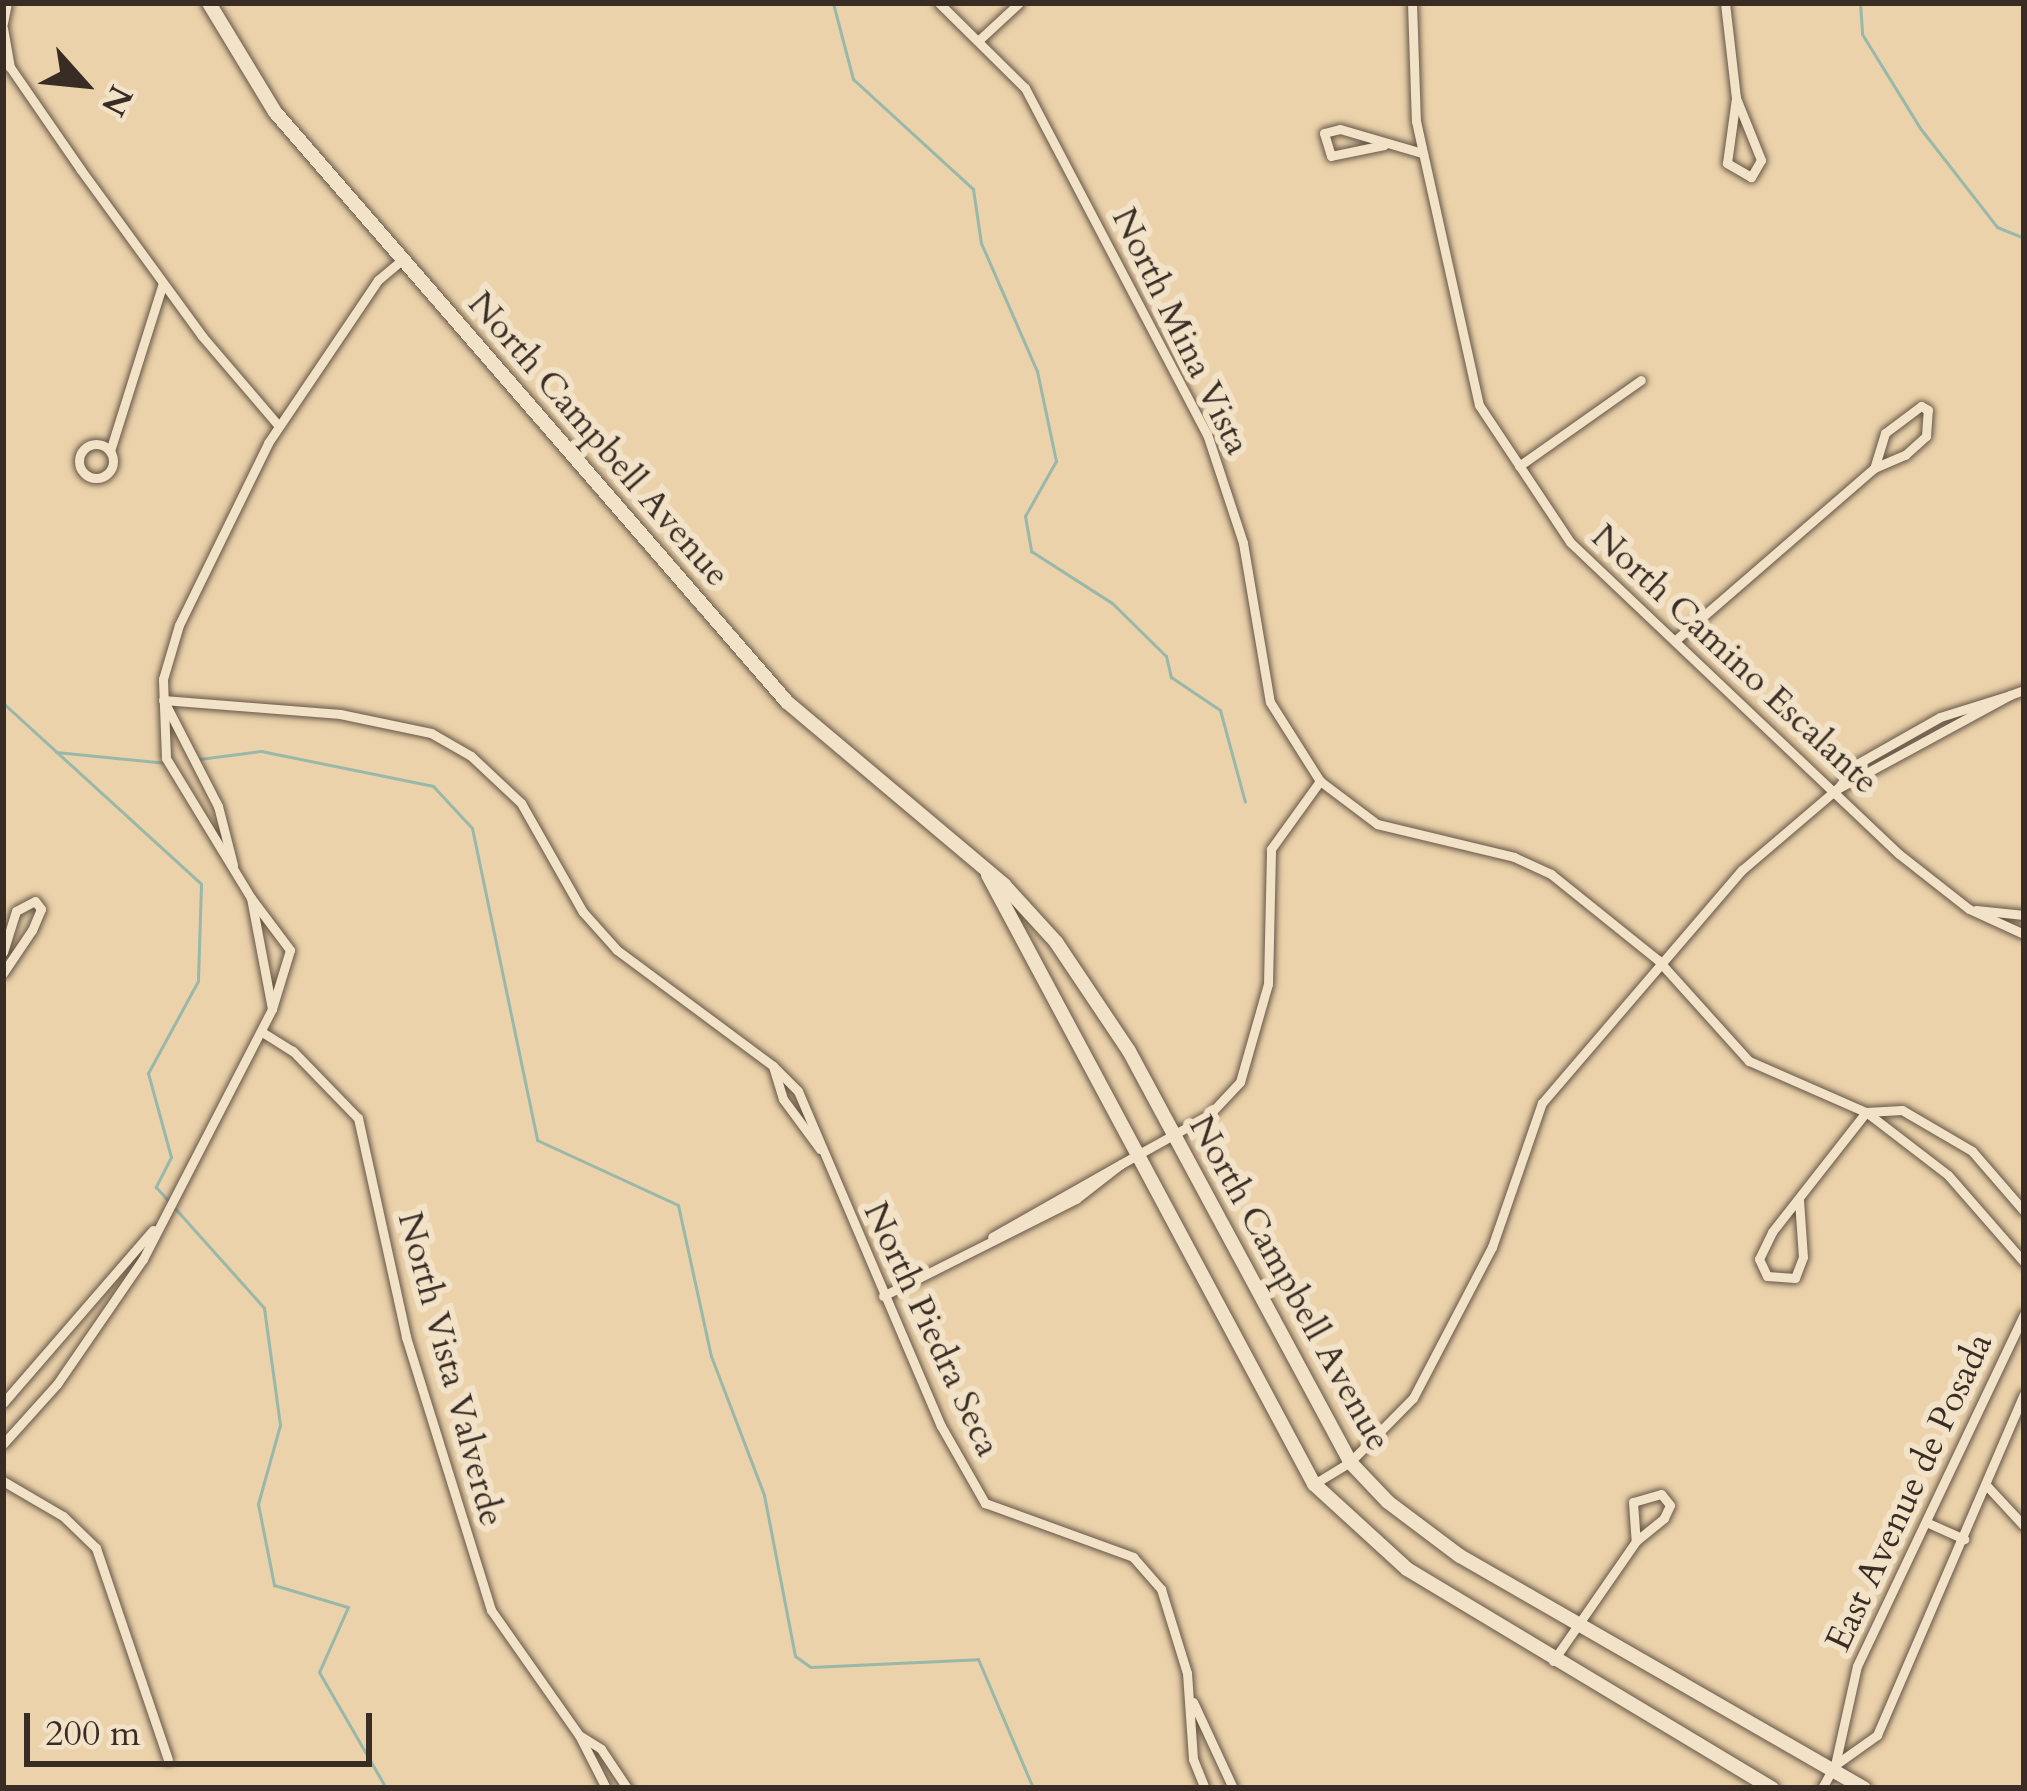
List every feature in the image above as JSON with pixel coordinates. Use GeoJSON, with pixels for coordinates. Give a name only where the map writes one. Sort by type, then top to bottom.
{"type":"FeatureCollection","features":[{"type":"Feature","properties":{"kind":"main road","name":"North Campbell Avenue"},"geometry":{"type":"LineString","coordinates":[[209,3],[274,112],[787,702],[1023,904],[1084,978],[1350,1462],[1388,1502],[1460,1556],[1835,1765],[1864,1788]]}},
{"type":"Feature","properties":{"kind":"main road","name":"North Campbell Avenue"},"geometry":{"type":"LineString","coordinates":[[988,875],[1314,1484],[1407,1569],[1772,1788]]}},
{"type":"Feature","properties":{"kind":"street"},"geometry":{"type":"LineString","coordinates":[[7,3],[3,25],[10,67],[163,284],[279,426]]}},
{"type":"Feature","properties":{"kind":"street","name":"North Mina Vista"},"geometry":{"type":"LineString","coordinates":[[940,3],[980,39],[1038,109],[1207,434],[1243,543],[1270,702],[1320,781],[1377,824],[1537,866],[1658,960],[1750,1061],[1866,1112],[1948,1175],[2024,1262]]}},
{"type":"Feature","properties":{"kind":"street"},"geometry":{"type":"LineString","coordinates":[[980,39],[1019,3]]}},
{"type":"Feature","properties":{"kind":"street","name":"North Camino Escalante"},"geometry":{"type":"LineString","coordinates":[[1412,3],[1422,153],[1479,405],[1570,542],[1678,638],[1899,854],[1969,909],[2024,934]]}},
{"type":"Feature","properties":{"kind":"street"},"geometry":{"type":"LineString","coordinates":[[1725,3],[1736,98],[1761,160],[1751,177],[1726,161],[1736,98]]}},
{"type":"Feature","properties":{"kind":"street"},"geometry":{"type":"LineString","coordinates":[[1384,145],[1331,156],[1324,134],[1340,129],[1422,153]]}},
{"type":"Feature","properties":{"kind":"street"},"geometry":{"type":"LineString","coordinates":[[3,1444],[57,1384],[157,1226],[272,1009],[290,950],[176,784],[164,700],[179,625],[279,426],[378,280],[404,258]]}},
{"type":"Feature","properties":{"kind":"street"},"geometry":{"type":"LineString","coordinates":[[110,451],[138,382],[146,319],[163,284]]}},
{"type":"Feature","properties":{"kind":"street"},"geometry":{"type":"LineString","coordinates":[[1520,466],[1641,380]]}},
{"type":"Feature","properties":{"kind":"street"},"geometry":{"type":"LineString","coordinates":[[1678,638],[1874,467],[1905,455],[1926,436],[1928,410],[1921,406],[1885,433],[1874,467]]}},
{"type":"Feature","properties":{"kind":"street"},"geometry":{"type":"LineString","coordinates":[[1314,1484],[1350,1462],[1413,1398],[1492,1247],[1542,1103],[1658,960],[1742,870],[1837,789],[1857,764],[1940,717],[2024,690]]}},
{"type":"Feature","properties":{"kind":"street"},"geometry":{"type":"LineString","coordinates":[[164,700],[218,806],[233,865]]}},
{"type":"Feature","properties":{"kind":"street","name":"North Piedra Seca"},"geometry":{"type":"LineString","coordinates":[[164,700],[340,714],[431,733],[471,756],[521,803],[583,912],[617,950],[773,1066],[798,1091],[883,1296],[985,1503],[1133,1557],[1161,1589],[1192,1702],[1233,1788]]}},
{"type":"Feature","properties":{"kind":"street"},"geometry":{"type":"LineString","coordinates":[[883,1296],[992,1237],[1076,1199],[1121,1164],[1223,1103],[1247,1067],[1268,984],[1271,849],[1320,781]]}},
{"type":"Feature","properties":{"kind":"street"},"geometry":{"type":"LineString","coordinates":[[251,898],[272,1009]]}},
{"type":"Feature","properties":{"kind":"street"},"geometry":{"type":"LineString","coordinates":[[3,952],[16,911],[35,901],[40,909],[32,930],[3,973]]}},
{"type":"Feature","properties":{"kind":"street"},"geometry":{"type":"LineString","coordinates":[[1969,909],[2024,915]]}},
{"type":"Feature","properties":{"kind":"street","name":"North Vista Valverde"},"geometry":{"type":"LineString","coordinates":[[262,1032],[293,1051],[358,1118],[406,1337],[491,1610],[579,1736],[606,1788]]}},
{"type":"Feature","properties":{"kind":"street","name":"North Piedra Seca"},"geometry":{"type":"LineString","coordinates":[[773,1066],[783,1099],[820,1149]]}},
{"type":"Feature","properties":{"kind":"street","name":"North Mina Vista"},"geometry":{"type":"LineString","coordinates":[[1866,1112],[1902,1110],[1972,1151],[2024,1211]]}},
{"type":"Feature","properties":{"kind":"street"},"geometry":{"type":"LineString","coordinates":[[1799,1200],[1803,1257],[1795,1278],[1767,1276],[1759,1259],[1799,1200],[1866,1112]]}},
{"type":"Feature","properties":{"kind":"street"},"geometry":{"type":"LineString","coordinates":[[3,1403],[157,1226]]}},
{"type":"Feature","properties":{"kind":"street","name":"East Avenue de Posada"},"geometry":{"type":"LineString","coordinates":[[1822,1788],[1835,1765],[1857,1666],[2024,1314]]}},
{"type":"Feature","properties":{"kind":"street","name":"East Avenue de Posada"},"geometry":{"type":"LineString","coordinates":[[1835,1765],[1877,1735],[2024,1394]]}},
{"type":"Feature","properties":{"kind":"street"},"geometry":{"type":"LineString","coordinates":[[3,1481],[63,1516],[96,1548],[168,1759]]}},
{"type":"Feature","properties":{"kind":"street"},"geometry":{"type":"LineString","coordinates":[[1987,1486],[2024,1526]]}},
{"type":"Feature","properties":{"kind":"street"},"geometry":{"type":"LineString","coordinates":[[1553,1660],[1575,1620],[1636,1540],[1664,1518],[1670,1504],[1661,1494],[1633,1502],[1636,1540]]}},
{"type":"Feature","properties":{"kind":"street"},"geometry":{"type":"LineString","coordinates":[[1926,1522],[1964,1539]]}},
{"type":"Feature","properties":{"kind":"street","name":"North Piedra Seca"},"geometry":{"type":"LineString","coordinates":[[1192,1702],[1193,1759],[1205,1788]]}},
{"type":"Feature","properties":{"kind":"street","name":"North Vista Valverde"},"geometry":{"type":"LineString","coordinates":[[579,1736],[601,1749],[627,1788]]}},
{"type":"Feature","properties":{"kind":"waterway"},"geometry":{"type":"LineString","coordinates":[[833,3],[853,79],[973,189],[981,243],[1037,371],[1056,461],[1025,516],[1031,551],[1112,603],[1166,656],[1171,677],[1220,710],[1245,802]]}},
{"type":"Feature","properties":{"kind":"waterway"},"geometry":{"type":"LineString","coordinates":[[1860,3],[1862,34],[1920,128],[1997,227],[2024,238]]}},
{"type":"Feature","properties":{"kind":"waterway"},"geometry":{"type":"LineString","coordinates":[[3,703],[201,884],[198,981],[148,1073],[171,1157],[156,1187],[264,1308],[280,1425],[258,1504],[274,1585],[348,1607],[319,1672],[386,1788]]}},
{"type":"Feature","properties":{"kind":"waterway"},"geometry":{"type":"LineString","coordinates":[[199,759],[261,751],[433,786],[472,828],[537,1140],[678,1205],[711,1356],[764,1495],[795,1656],[811,1667],[978,1659],[1033,1788]]}},
{"type":"Feature","properties":{"kind":"waterway"},"geometry":{"type":"LineString","coordinates":[[56,752],[166,763]]}}]}
